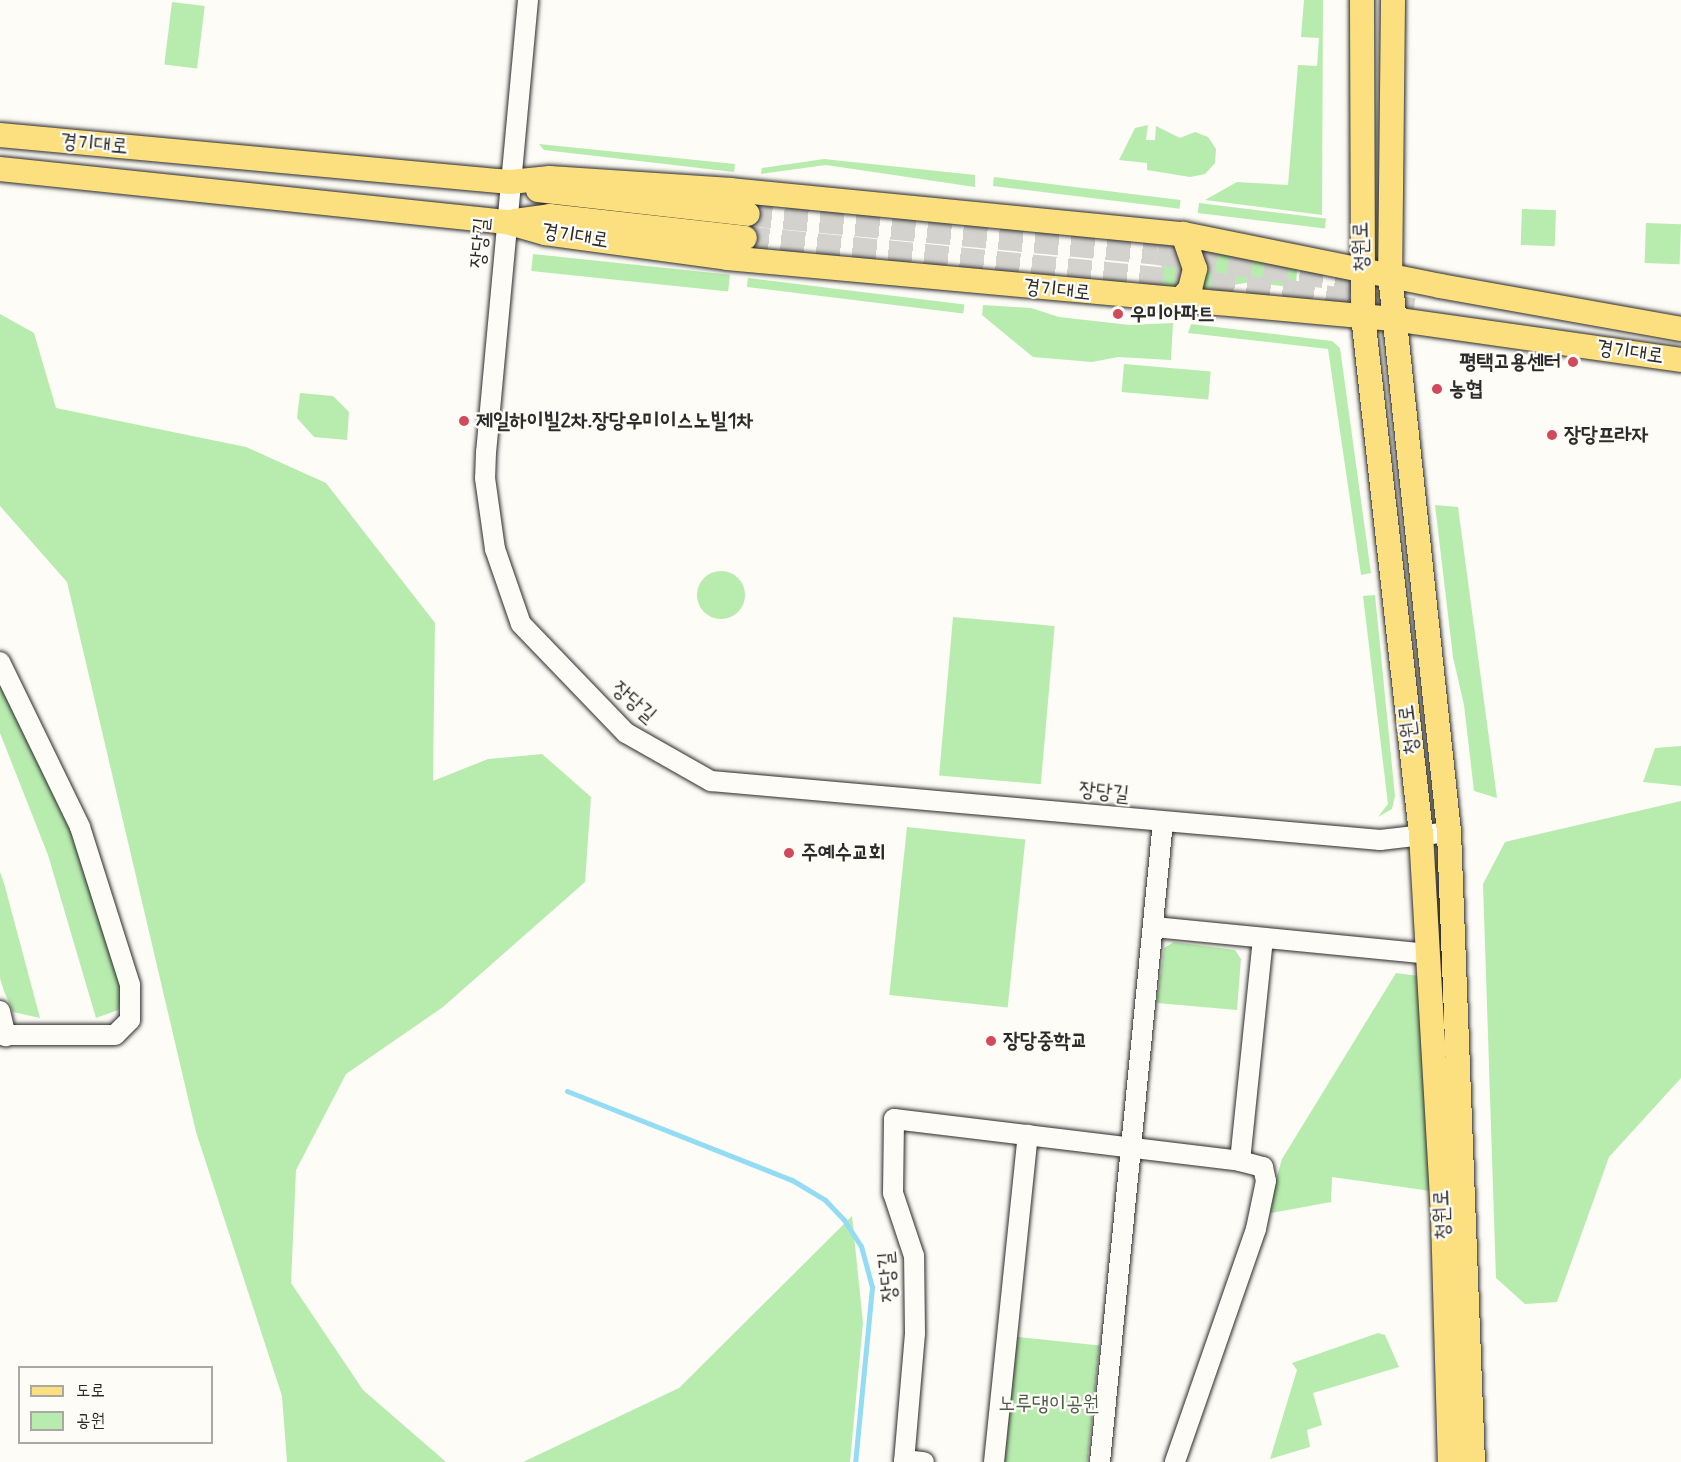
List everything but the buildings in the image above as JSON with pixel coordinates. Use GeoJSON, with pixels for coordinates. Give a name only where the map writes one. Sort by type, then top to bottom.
{"type":"FeatureCollection","features":[{"type":"Feature","properties":{"kind":"main road","name":"청원로"},"geometry":{"type":"LineString","coordinates":[[1362,0],[1360,269],[1363,316],[1421,834],[1443,1216],[1450,1462]]}},
{"type":"Feature","properties":{"kind":"main road","name":"청원로"},"geometry":{"type":"LineString","coordinates":[[1393,0],[1390,275],[1449,832],[1473,1462]]}},
{"type":"Feature","properties":{"kind":"main road","name":"경기대로"},"geometry":{"type":"LineString","coordinates":[[0,135],[508,202],[550,216],[747,226],[551,194],[508,202],[0,169]]}},
{"type":"Feature","properties":{"kind":"main road","name":"경기대로"},"geometry":{"type":"LineString","coordinates":[[508,202],[550,178],[731,190],[1183,234],[1681,329]]}},
{"type":"Feature","properties":{"kind":"main road","name":"경기대로"},"geometry":{"type":"LineString","coordinates":[[508,202],[545,233],[727,258],[1178,302],[1393,319],[1681,360]]}},
{"type":"Feature","properties":{"kind":"main road"},"geometry":{"type":"LineString","coordinates":[[1178,302],[1190,289],[1195,269],[1183,234]]}},
{"type":"Feature","properties":{"kind":"street","name":"장당길"},"geometry":{"type":"LineString","coordinates":[[528,0],[508,202],[485,478],[495,549],[521,624],[626,733],[711,781],[1380,840],[1449,832]]}},
{"type":"Feature","properties":{"kind":"street"},"geometry":{"type":"LineString","coordinates":[[0,662],[80,827],[130,985],[130,1020],[115,1035],[3,1036],[0,1011]]}},
{"type":"Feature","properties":{"kind":"street"},"geometry":{"type":"LineString","coordinates":[[1100,1462],[1154,927],[1162,822]]}},
{"type":"Feature","properties":{"kind":"street"},"geometry":{"type":"LineString","coordinates":[[1154,927],[1429,954]]}},
{"type":"Feature","properties":{"kind":"street"},"geometry":{"type":"LineString","coordinates":[[1240,1161],[1263,938]]}},
{"type":"Feature","properties":{"kind":"street","name":"장당길"},"geometry":{"type":"LineString","coordinates":[[924,1462],[904,1461],[915,1333],[914,1256],[893,1193],[894,1119],[1240,1161],[1263,1167],[1266,1181],[1258,1220],[1175,1462]]}},
{"type":"Feature","properties":{"kind":"street"},"geometry":{"type":"LineString","coordinates":[[994,1462],[1028,1135]]}},
{"type":"Feature","properties":{"kind":"green space"},"geometry":{"type":"Polygon","coordinates":[[[1304,0],[1323,0],[1322,215],[1205,200],[1237,182],[1288,185],[1298,65],[1317,66],[1319,38],[1301,37],[1304,0]]]}},
{"type":"Feature","properties":{"kind":"green space"},"geometry":{"type":"Polygon","coordinates":[[[172,2],[205,6],[197,69],[164,65],[172,2]]]}},
{"type":"Feature","properties":{"kind":"green space"},"geometry":{"type":"Polygon","coordinates":[[[1148,125],[1146,140],[1155,140],[1156,126],[1180,138],[1195,132],[1208,137],[1216,149],[1215,163],[1205,174],[1190,177],[1147,170],[1147,163],[1119,160],[1135,128],[1148,125]]]}},
{"type":"Feature","properties":{"kind":"green space"},"geometry":{"type":"Polygon","coordinates":[[[539,144],[735,164],[734,172],[544,150],[539,144]]]}},
{"type":"Feature","properties":{"kind":"green space"},"geometry":{"type":"Polygon","coordinates":[[[824,159],[975,175],[975,187],[826,165],[761,174],[762,168],[824,159]]]}},
{"type":"Feature","properties":{"kind":"green space"},"geometry":{"type":"Polygon","coordinates":[[[994,177],[1181,200],[1180,209],[993,186],[994,177]]]}},
{"type":"Feature","properties":{"kind":"green space"},"geometry":{"type":"Polygon","coordinates":[[[1199,203],[1326,219],[1325,229],[1198,213],[1199,203]]]}},
{"type":"Feature","properties":{"kind":"green space"},"geometry":{"type":"Polygon","coordinates":[[[1522,209],[1556,210],[1555,246],[1521,245],[1522,209]]]}},
{"type":"Feature","properties":{"kind":"green space"},"geometry":{"type":"Polygon","coordinates":[[[1646,223],[1681,224],[1680,264],[1645,263],[1646,223]]]}},
{"type":"Feature","properties":{"kind":"green space"},"geometry":{"type":"Polygon","coordinates":[[[1164,242],[1177,244],[1190,270],[1174,292],[1159,292],[1164,242]]]}},
{"type":"Feature","properties":{"kind":"green space"},"geometry":{"type":"Polygon","coordinates":[[[1195,245],[1297,269],[1296,288],[1251,282],[1197,291],[1195,245]]]}},
{"type":"Feature","properties":{"kind":"green space"},"geometry":{"type":"Polygon","coordinates":[[[533,254],[730,275],[728,292],[531,271],[533,254]]]}},
{"type":"Feature","properties":{"kind":"green space"},"geometry":{"type":"Polygon","coordinates":[[[748,278],[964,305],[963,314],[747,287],[748,278]]]}},
{"type":"Feature","properties":{"kind":"green space"},"geometry":{"type":"Polygon","coordinates":[[[983,305],[1031,308],[1059,317],[1130,325],[1173,323],[1171,360],[1118,357],[1092,362],[1033,357],[982,315],[983,305]]]}},
{"type":"Feature","properties":{"kind":"green space"},"geometry":{"type":"Polygon","coordinates":[[[0,314],[34,333],[56,408],[246,447],[326,483],[435,623],[433,781],[488,759],[542,754],[591,797],[585,882],[443,1007],[346,1074],[296,1170],[291,1283],[363,1390],[446,1462],[287,1462],[282,1396],[196,1132],[67,582],[0,506],[0,314]]]}},
{"type":"Feature","properties":{"kind":"green space"},"geometry":{"type":"Polygon","coordinates":[[[1191,324],[1332,341],[1340,348],[1371,573],[1361,575],[1328,349],[1188,333],[1191,324]]]}},
{"type":"Feature","properties":{"kind":"green space"},"geometry":{"type":"Polygon","coordinates":[[[1124,364],[1211,372],[1208,399],[1122,392],[1124,364]]]}},
{"type":"Feature","properties":{"kind":"green space"},"geometry":{"type":"Polygon","coordinates":[[[300,393],[333,396],[349,412],[347,440],[314,437],[297,418],[300,393]]]}},
{"type":"Feature","properties":{"kind":"green space"},"geometry":{"type":"Polygon","coordinates":[[[1435,505],[1458,507],[1497,798],[1474,791],[1464,705],[1453,657],[1435,505]]]}},
{"type":"Feature","properties":{"kind":"green space"},"geometry":{"type":"Polygon","coordinates":[[[716,571],[726,571],[738,578],[745,590],[745,600],[738,612],[726,619],[716,619],[701,608],[697,600],[697,590],[708,575],[716,571]]]}},
{"type":"Feature","properties":{"kind":"green space"},"geometry":{"type":"Polygon","coordinates":[[[1375,595],[1395,796],[1392,809],[1378,817],[1388,804],[1363,596],[1375,595]]]}},
{"type":"Feature","properties":{"kind":"green space"},"geometry":{"type":"Polygon","coordinates":[[[953,617],[1055,626],[1041,784],[939,775],[953,617]]]}},
{"type":"Feature","properties":{"kind":"green space"},"geometry":{"type":"Polygon","coordinates":[[[0,683],[75,836],[123,992],[118,1010],[96,1018],[48,855],[0,733],[0,683]]]}},
{"type":"Feature","properties":{"kind":"green space"},"geometry":{"type":"Polygon","coordinates":[[[1681,746],[1681,786],[1643,782],[1655,748],[1681,746]]]}},
{"type":"Feature","properties":{"kind":"green space"},"geometry":{"type":"Polygon","coordinates":[[[1681,801],[1681,1078],[1609,1157],[1557,1302],[1525,1304],[1496,1278],[1483,884],[1505,842],[1681,801]]]}},
{"type":"Feature","properties":{"kind":"green space"},"geometry":{"type":"Polygon","coordinates":[[[907,827],[1025,839],[1008,1008],[889,995],[907,827]]]}},
{"type":"Feature","properties":{"kind":"green space"},"geometry":{"type":"Polygon","coordinates":[[[0,872],[40,1018],[13,1012],[0,978],[0,872]]]}},
{"type":"Feature","properties":{"kind":"green space"},"geometry":{"type":"Polygon","coordinates":[[[1174,942],[1235,950],[1241,959],[1237,1010],[1157,1003],[1164,948],[1174,942]]]}},
{"type":"Feature","properties":{"kind":"green space"},"geometry":{"type":"Polygon","coordinates":[[[1396,973],[1419,976],[1431,1191],[1332,1177],[1331,1202],[1266,1214],[1282,1159],[1396,973]]]}},
{"type":"Feature","properties":{"kind":"green space"},"geometry":{"type":"Polygon","coordinates":[[[852,1216],[863,1323],[850,1462],[523,1462],[679,1388],[852,1216]]]}},
{"type":"Feature","properties":{"kind":"green space"},"geometry":{"type":"Polygon","coordinates":[[[1378,1333],[1385,1335],[1399,1367],[1313,1393],[1322,1425],[1307,1430],[1310,1447],[1270,1459],[1297,1370],[1292,1363],[1378,1333]]]}},
{"type":"Feature","properties":{"kind":"green space","name":"노루댕이공원"},"geometry":{"type":"Polygon","coordinates":[[[1010,1336],[1100,1345],[1087,1462],[997,1462],[1010,1336]]]}},
{"type":"Feature","properties":{"kind":"waterway"},"geometry":{"type":"LineString","coordinates":[[567,1091],[792,1180],[825,1200],[844,1220],[861,1246],[872,1287],[855,1462]]}},
{"type":"Feature","properties":{"kind":"tunnel"},"geometry":{"type":"LineString","coordinates":[[748,214],[1157,253],[1372,283]]}},
{"type":"Feature","properties":{"kind":"tunnel"},"geometry":{"type":"LineString","coordinates":[[745,238],[1290,292],[1414,310]]}},
{"type":"Feature","properties":{"kind":"place","name":"우미아파트"},"geometry":{"type":"Point","coordinates":[1118,314]}},
{"type":"Feature","properties":{"kind":"place","name":"평택고용센터"},"geometry":{"type":"Point","coordinates":[1573,362]}},
{"type":"Feature","properties":{"kind":"place","name":"농협"},"geometry":{"type":"Point","coordinates":[1437,389]}},
{"type":"Feature","properties":{"kind":"place","name":"제일하이빌2차.장당우미이스노빌1차"},"geometry":{"type":"Point","coordinates":[464,421]}},
{"type":"Feature","properties":{"kind":"place","name":"장당프라자"},"geometry":{"type":"Point","coordinates":[1552,435]}},
{"type":"Feature","properties":{"kind":"place","name":"주예수교회"},"geometry":{"type":"Point","coordinates":[789,853]}},
{"type":"Feature","properties":{"kind":"place","name":"장당중학교"},"geometry":{"type":"Point","coordinates":[991,1041]}}]}
